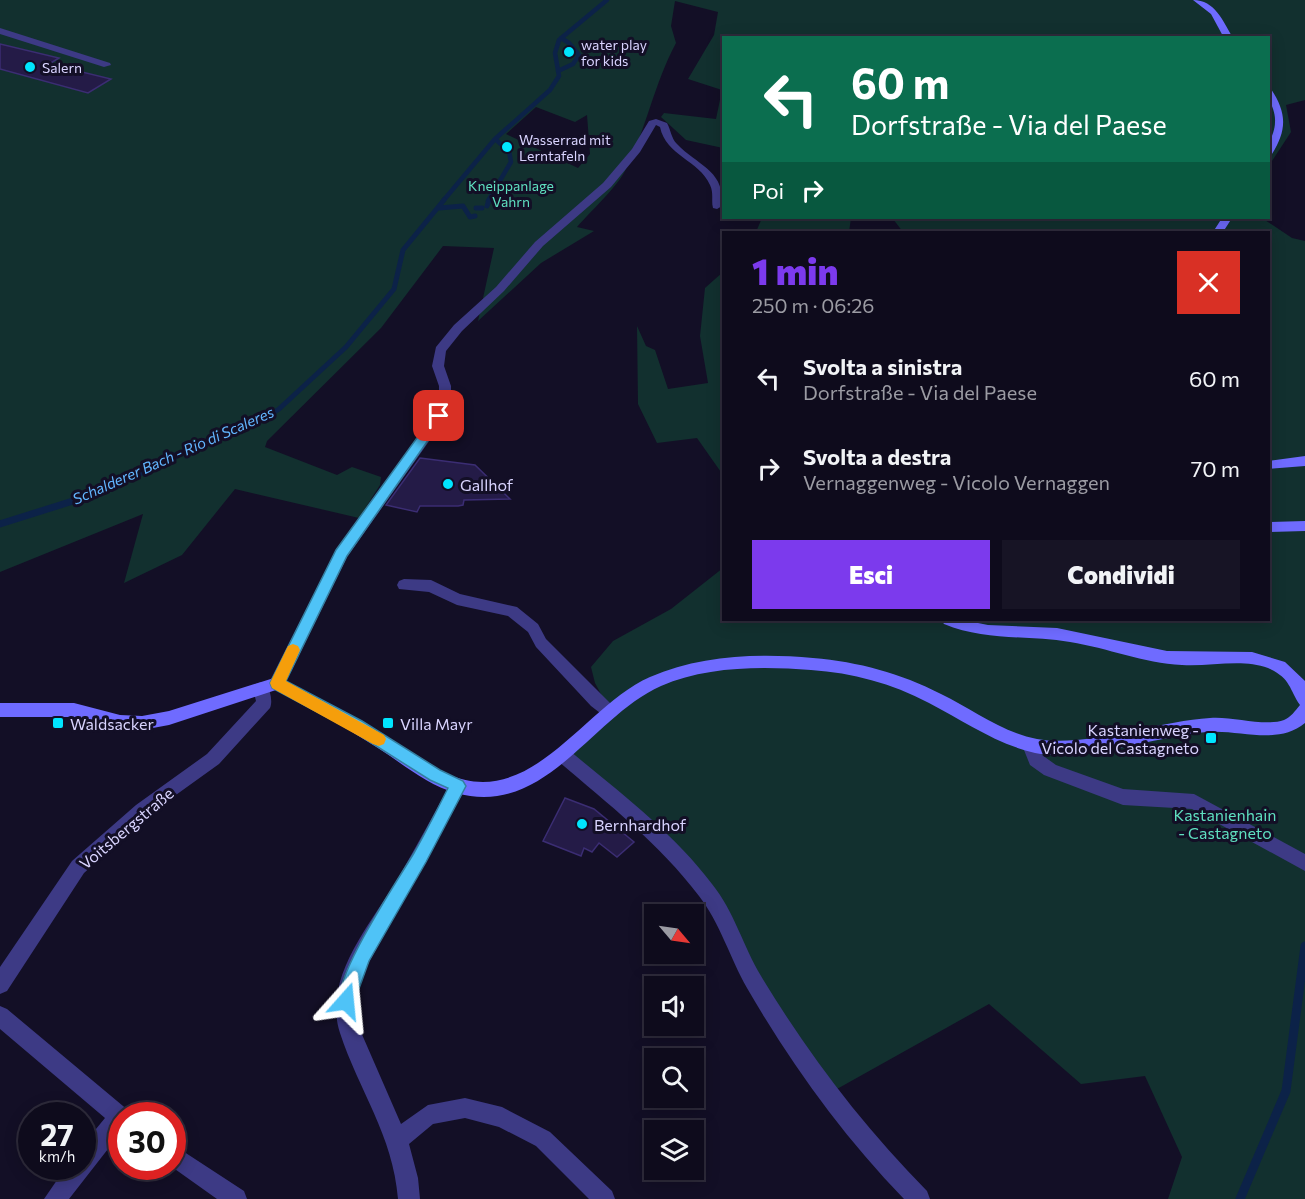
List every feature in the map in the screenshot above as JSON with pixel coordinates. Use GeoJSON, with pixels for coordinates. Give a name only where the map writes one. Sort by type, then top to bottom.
{"type":"FeatureCollection","features":[{"type":"Feature","properties":{"kind":"street"},"geometry":{"type":"LineString","coordinates":[[1197,0],[1214,12],[1229,36]]}},
{"type":"Feature","properties":{"kind":"street"},"geometry":{"type":"LineString","coordinates":[[4,32],[107,64]]}},
{"type":"Feature","properties":{"kind":"street"},"geometry":{"type":"LineString","coordinates":[[1270,95],[1279,112],[1281,126],[1270,148]]}},
{"type":"Feature","properties":{"kind":"street"},"geometry":{"type":"LineString","coordinates":[[269,686],[341,554],[432,427],[445,405],[445,386],[438,366],[440,350],[458,328],[500,289],[539,244],[590,202],[636,150],[652,123],[664,125],[668,139],[715,183],[720,195],[717,206]]}},
{"type":"Feature","properties":{"kind":"street"},"geometry":{"type":"LineString","coordinates":[[1270,465],[1305,461]]}},
{"type":"Feature","properties":{"kind":"street"},"geometry":{"type":"LineString","coordinates":[[1270,527],[1305,526]]}},
{"type":"Feature","properties":{"kind":"street"},"geometry":{"type":"LineString","coordinates":[[404,585],[431,586],[457,599],[512,611],[533,628],[541,643],[597,701],[610,711]]}},
{"type":"Feature","properties":{"kind":"street"},"geometry":{"type":"LineString","coordinates":[[952,621],[977,630],[1057,634],[1180,659],[1249,657],[1275,664],[1293,677],[1304,692],[1305,700]]}},
{"type":"Feature","properties":{"kind":"street"},"geometry":{"type":"LineString","coordinates":[[0,710],[74,710],[120,722],[142,723],[169,718],[269,686],[356,726],[435,775],[458,786],[476,788],[509,785],[532,777],[564,756],[610,711],[651,683],[673,674],[729,664],[798,663],[864,671],[920,690],[998,734],[1030,745],[1063,748],[1224,724],[1265,729],[1288,727],[1300,720],[1305,710]]}},
{"type":"Feature","properties":{"kind":"street","name":"Voitsbergstraße"},"geometry":{"type":"LineString","coordinates":[[2,977],[78,867],[142,810],[213,759],[264,703],[269,686]]}},
{"type":"Feature","properties":{"kind":"street"},"geometry":{"type":"LineString","coordinates":[[1030,745],[1036,760],[1050,770],[1123,797],[1194,802],[1302,862]]}},
{"type":"Feature","properties":{"kind":"street"},"geometry":{"type":"LineString","coordinates":[[564,756],[651,830],[707,891],[754,981],[828,1094],[881,1161],[919,1199]]}},
{"type":"Feature","properties":{"kind":"street"},"geometry":{"type":"LineString","coordinates":[[409,1199],[409,1184],[398,1140],[354,1043],[346,1018],[346,1001],[350,984],[363,955],[458,786]]}},
{"type":"Feature","properties":{"kind":"street"},"geometry":{"type":"LineString","coordinates":[[0,1016],[108,1108]]}},
{"type":"Feature","properties":{"kind":"street"},"geometry":{"type":"LineString","coordinates":[[398,1140],[428,1115],[465,1108],[502,1116],[543,1138],[604,1199]]}},
{"type":"Feature","properties":{"kind":"street"},"geometry":{"type":"LineString","coordinates":[[96,1147],[108,1132]]}},
{"type":"Feature","properties":{"kind":"street"},"geometry":{"type":"LineString","coordinates":[[186,1164],[236,1199]]}},
{"type":"Feature","properties":{"kind":"street"},"geometry":{"type":"LineString","coordinates":[[55,1199],[70,1180]]}},
{"type":"Feature","properties":{"kind":"green space","name":"Kneippanlage Vahrn"},"geometry":{"type":"Polygon","coordinates":[[[0,0],[1305,0],[1305,100],[1286,105],[1291,132],[1270,164],[1270,36],[722,36],[722,90],[688,79],[714,35],[718,12],[675,1],[671,26],[676,43],[639,139],[616,185],[577,227],[594,231],[541,263],[478,321],[494,248],[443,246],[381,328],[267,441],[265,447],[337,475],[352,467],[381,477],[380,485],[359,518],[235,489],[182,555],[124,583],[143,514],[0,572],[0,0]],[[536,107],[506,134],[578,168],[590,154],[587,115],[575,122],[536,107]]]}},
{"type":"Feature","properties":{"kind":"green space"},"geometry":{"type":"Polygon","coordinates":[[[722,90],[722,148],[686,140],[661,117],[664,113],[716,119],[722,90]]]}},
{"type":"Feature","properties":{"kind":"green space"},"geometry":{"type":"Polygon","coordinates":[[[762,219],[851,219],[849,231],[756,231],[762,219]]]}},
{"type":"Feature","properties":{"kind":"green space","name":"Kastanienhain - Castagneto"},"geometry":{"type":"Polygon","coordinates":[[[893,219],[1264,219],[1292,238],[1305,241],[1305,1199],[1168,1199],[1182,1157],[1145,1076],[1081,1084],[989,1004],[828,1094],[707,891],[564,756],[610,711],[595,683],[591,667],[613,641],[671,609],[722,569],[722,621],[1270,621],[1270,231],[902,231],[893,219]]]}},
{"type":"Feature","properties":{"kind":"green space"},"geometry":{"type":"Polygon","coordinates":[[[722,273],[722,474],[697,438],[657,443],[638,404],[637,326],[646,346],[655,350],[668,389],[708,383],[700,336],[705,288],[722,273]]]}},
{"type":"Feature","properties":{"kind":"building","name":"Salern"},"geometry":{"type":"Polygon","coordinates":[[[0,44],[59,58],[49,64],[111,79],[88,93],[0,69],[0,44]]]}},
{"type":"Feature","properties":{"kind":"building","name":"Gallhof"},"geometry":{"type":"Polygon","coordinates":[[[420,458],[475,465],[510,499],[464,500],[463,505],[458,506],[420,506],[417,512],[386,505],[420,458]]]}},
{"type":"Feature","properties":{"kind":"building","name":"Bernhardhof"},"geometry":{"type":"Polygon","coordinates":[[[565,798],[594,809],[634,842],[617,857],[599,843],[592,852],[584,848],[581,856],[543,841],[565,798]]]}},
{"type":"Feature","properties":{"kind":"waterway","name":"Schalderer Bach - Rio di Scaleres"},"geometry":{"type":"LineString","coordinates":[[561,38],[607,0]]}},
{"type":"Feature","properties":{"kind":"waterway","name":"Schalderer Bach - Rio di Scaleres"},"geometry":{"type":"LineString","coordinates":[[558,71],[555,53],[561,38]]}},
{"type":"Feature","properties":{"kind":"waterway"},"geometry":{"type":"LineString","coordinates":[[558,71],[573,64],[579,55],[569,43],[561,38]]}},
{"type":"Feature","properties":{"kind":"waterway","name":"Schalderer Bach - Rio di Scaleres"},"geometry":{"type":"LineString","coordinates":[[495,139],[550,90],[559,76],[558,71]]}},
{"type":"Feature","properties":{"kind":"waterway","name":"Schalderer Bach - Rio di Scaleres"},"geometry":{"type":"LineString","coordinates":[[443,201],[495,139]]}},
{"type":"Feature","properties":{"kind":"waterway"},"geometry":{"type":"LineString","coordinates":[[488,201],[511,162],[509,151],[495,139]]}},
{"type":"Feature","properties":{"kind":"waterway","name":"Schalderer Bach - Rio di Scaleres"},"geometry":{"type":"LineString","coordinates":[[172,457],[206,441],[262,420],[279,409],[346,347],[394,289],[403,250],[444,200]]}},
{"type":"Feature","properties":{"kind":"waterway"},"geometry":{"type":"LineString","coordinates":[[487,206],[489,200]]}},
{"type":"Feature","properties":{"kind":"waterway"},"geometry":{"type":"LineString","coordinates":[[439,208],[463,206],[470,217],[475,216]]}},
{"type":"Feature","properties":{"kind":"waterway"},"geometry":{"type":"LineString","coordinates":[[476,208],[482,208]]}},
{"type":"Feature","properties":{"kind":"waterway","name":"Schalderer Bach - Rio di Scaleres"},"geometry":{"type":"LineString","coordinates":[[0,524],[95,494],[175,456]]}},
{"type":"Feature","properties":{"kind":"waterway"},"geometry":{"type":"LineString","coordinates":[[1240,1199],[1286,1091],[1305,946]]}},
{"type":"Feature","properties":{"kind":"slow traffic"},"geometry":{"type":"LineString","coordinates":[[293,650],[277,683],[379,739]]}},
{"type":"Feature","properties":{"kind":"place","name":"water play for kids"},"geometry":{"type":"Point","coordinates":[569,52]}},
{"type":"Feature","properties":{"kind":"place","name":"Salern"},"geometry":{"type":"Point","coordinates":[30,67]}},
{"type":"Feature","properties":{"kind":"place","name":"Wasserrad mit Lerntafeln"},"geometry":{"type":"Point","coordinates":[507,147]}},
{"type":"Feature","properties":{"kind":"place","name":"Gallhof"},"geometry":{"type":"Point","coordinates":[448,484]}},
{"type":"Feature","properties":{"kind":"place","name":"Waldsacker"},"geometry":{"type":"Point","coordinates":[58,723]}},
{"type":"Feature","properties":{"kind":"place","name":"Villa Mayr"},"geometry":{"type":"Point","coordinates":[388,723]}},
{"type":"Feature","properties":{"kind":"place","name":"Kastanienweg - Vicolo del Castagneto"},"geometry":{"type":"Point","coordinates":[1211,738]}},
{"type":"Feature","properties":{"kind":"place","name":"Bernhardhof"},"geometry":{"type":"Point","coordinates":[582,824]}},
{"type":"Feature","properties":{"kind":"route"},"geometry":{"type":"LineString","coordinates":[[346,1001],[350,984],[363,955],[458,786],[435,775],[318,704],[277,683],[341,554],[439,416]]}}]}
